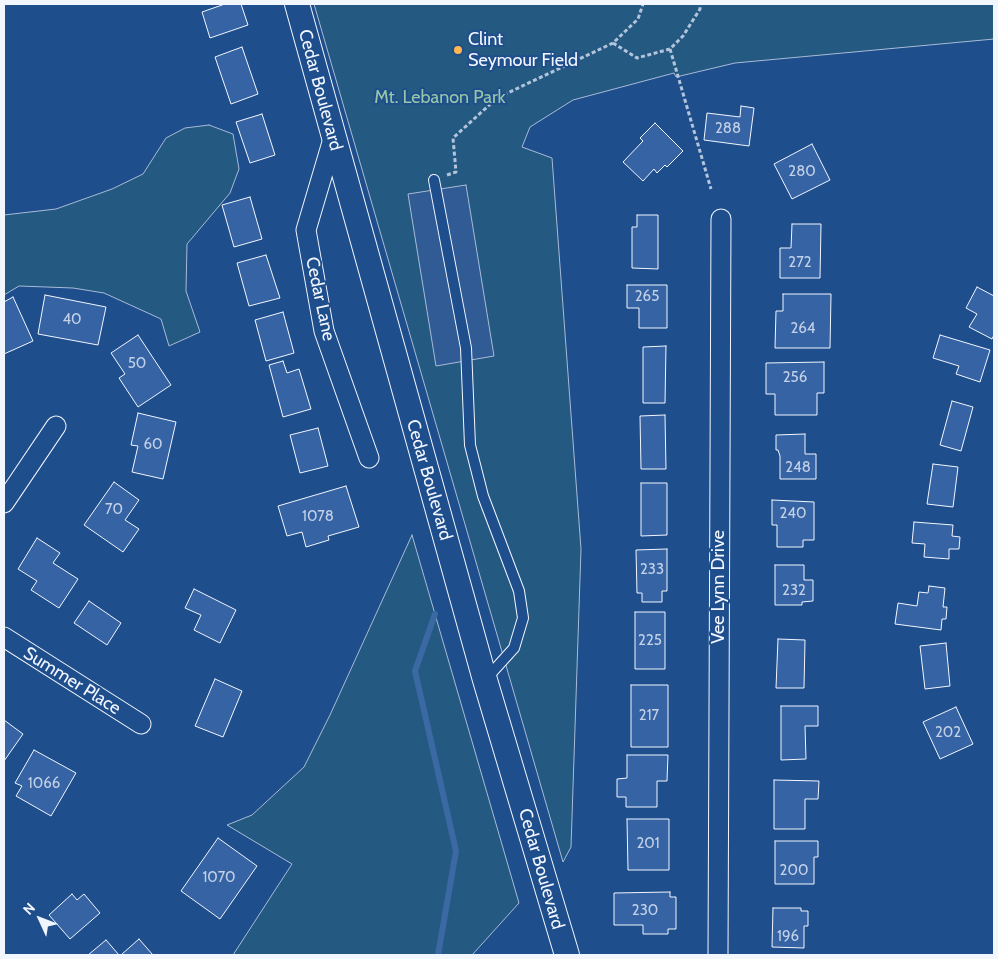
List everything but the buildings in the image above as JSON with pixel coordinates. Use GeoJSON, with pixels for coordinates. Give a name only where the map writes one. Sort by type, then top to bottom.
{"type":"FeatureCollection","features":[{"type":"Feature","properties":{"kind":"street","name":"Cedar Boulevard"},"geometry":{"type":"LineString","coordinates":[[297,4],[485,680],[567,955]]}},
{"type":"Feature","properties":{"kind":"street","name":"Cedar Lane"},"geometry":{"type":"LineString","coordinates":[[333,138],[306,230],[324,331],[370,458]]}},
{"type":"Feature","properties":{"kind":"street","name":"Vee Lynn Drive"},"geometry":{"type":"LineString","coordinates":[[718,955],[721,219]]}},
{"type":"Feature","properties":{"kind":"street"},"geometry":{"type":"LineString","coordinates":[[4,503],[56,426]]}},
{"type":"Feature","properties":{"kind":"street","name":"Summer Place"},"geometry":{"type":"LineString","coordinates":[[4,638],[140,724]]}},
{"type":"Feature","properties":{"kind":"lane"},"geometry":{"type":"LineString","coordinates":[[434,180],[466,348],[466,396],[470,445],[483,496],[519,590],[523,618],[514,648],[485,680]]}},
{"type":"Feature","properties":{"kind":"path"},"geometry":{"type":"LineString","coordinates":[[434,180],[456,172],[453,138],[497,98],[613,43],[638,20],[643,4]]}},
{"type":"Feature","properties":{"kind":"path"},"geometry":{"type":"LineString","coordinates":[[613,43],[637,58],[670,49],[683,36],[700,9],[700,4]]}},
{"type":"Feature","properties":{"kind":"path"},"geometry":{"type":"LineString","coordinates":[[670,49],[711,189]]}},
{"type":"Feature","properties":{"kind":"green space","name":"Mt. Lebanon Park"},"geometry":{"type":"Polygon","coordinates":[[[314,4],[994,4],[994,39],[735,63],[676,77],[674,73],[573,100],[530,127],[522,147],[552,158],[581,549],[571,847],[563,862],[314,4]]]}},
{"type":"Feature","properties":{"kind":"green space"},"geometry":{"type":"Polygon","coordinates":[[[209,125],[233,134],[239,169],[230,193],[187,244],[186,291],[200,332],[169,346],[161,319],[104,293],[73,288],[19,286],[4,295],[4,215],[56,209],[112,189],[143,174],[166,138],[185,128],[209,125]]]}},
{"type":"Feature","properties":{"kind":"green space"},"geometry":{"type":"Polygon","coordinates":[[[412,535],[519,903],[472,955],[233,955],[292,864],[227,825],[252,815],[304,767],[330,715],[412,535]]]}},
{"type":"Feature","properties":{"kind":"shaded area"},"geometry":{"type":"Polygon","coordinates":[[[466,185],[494,356],[436,366],[408,194],[466,185]]]}},
{"type":"Feature","properties":{"kind":"waterway"},"geometry":{"type":"LineString","coordinates":[[435,614],[415,671],[456,851],[438,955]]}},
{"type":"Feature","properties":{"kind":"place","name":"Clint Seymour Field"},"geometry":{"type":"Point","coordinates":[458,50]}}]}
